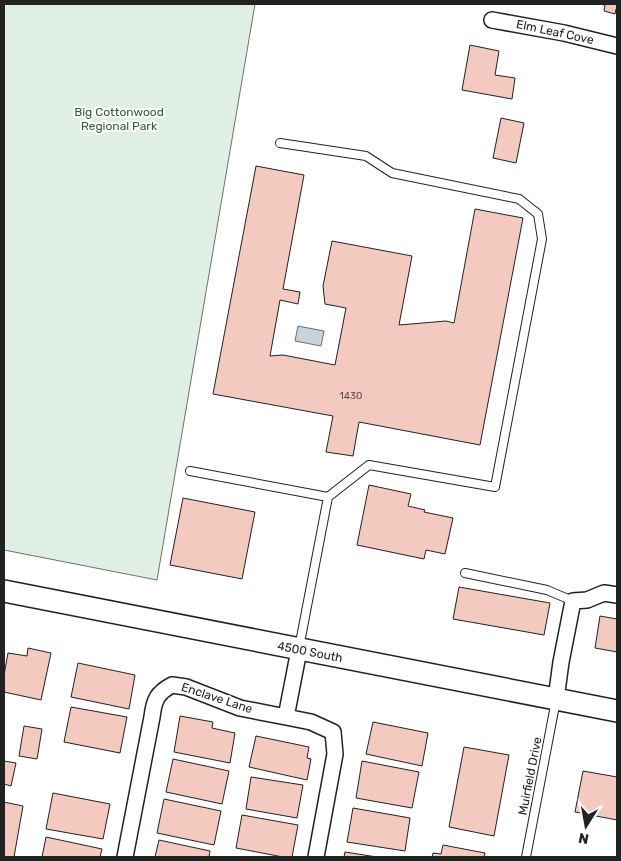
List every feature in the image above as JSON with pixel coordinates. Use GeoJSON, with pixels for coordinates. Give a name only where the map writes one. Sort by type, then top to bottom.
{"type":"FeatureCollection","features":[{"type":"Feature","properties":{"kind":"main road","name":"4500 South"},"geometry":{"type":"LineString","coordinates":[[5,593],[617,711]]}},
{"type":"Feature","properties":{"kind":"street","name":"Elm Leaf Cove"},"geometry":{"type":"LineString","coordinates":[[492,20],[564,33],[617,46]]}},
{"type":"Feature","properties":{"kind":"street"},"geometry":{"type":"LineString","coordinates":[[556,699],[572,601],[587,600],[604,593],[617,595]]}},
{"type":"Feature","properties":{"kind":"street"},"geometry":{"type":"LineString","coordinates":[[286,717],[299,650]]}},
{"type":"Feature","properties":{"kind":"street","name":"Enclave Lane"},"geometry":{"type":"LineString","coordinates":[[125,857],[153,707],[156,697],[172,684],[186,687],[240,708],[311,722],[333,732],[335,754],[316,857]]}},
{"type":"Feature","properties":{"kind":"lane"},"geometry":{"type":"LineString","coordinates":[[280,143],[366,156],[392,173],[519,199],[538,214],[542,239],[495,487],[369,465],[328,497],[299,650]]}},
{"type":"Feature","properties":{"kind":"lane"},"geometry":{"type":"LineString","coordinates":[[190,471],[328,497]]}},
{"type":"Feature","properties":{"kind":"lane"},"geometry":{"type":"LineString","coordinates":[[464,573],[547,590],[572,601]]}},
{"type":"Feature","properties":{"kind":"lane","name":"Muirfield Drive"},"geometry":{"type":"LineString","coordinates":[[526,857],[556,699]]}},
{"type":"Feature","properties":{"kind":"green space","name":"Big Cottonwood Regional Park"},"geometry":{"type":"Polygon","coordinates":[[[4,4],[255,4],[157,580],[4,550],[4,4]]]}},
{"type":"Feature","properties":{"kind":"shaded area"},"geometry":{"type":"Polygon","coordinates":[[[298,326],[324,331],[321,346],[295,341],[298,326]]]}},
{"type":"Feature","properties":{"kind":"building"},"geometry":{"type":"Polygon","coordinates":[[[599,4],[617,4],[617,10],[615,14],[604,11],[605,5],[599,4]]]}},
{"type":"Feature","properties":{"kind":"building"},"geometry":{"type":"Polygon","coordinates":[[[470,45],[499,51],[495,75],[515,78],[512,99],[462,90],[470,45]]]}},
{"type":"Feature","properties":{"kind":"building"},"geometry":{"type":"Polygon","coordinates":[[[501,118],[524,123],[516,163],[493,158],[501,118]]]}},
{"type":"Feature","properties":{"kind":"building"},"geometry":{"type":"Polygon","coordinates":[[[256,166],[304,175],[283,289],[300,292],[298,304],[280,300],[270,356],[283,355],[335,365],[346,308],[325,304],[323,286],[332,241],[412,256],[399,325],[446,321],[454,323],[475,209],[523,218],[480,445],[359,422],[353,456],[326,452],[333,416],[213,394],[256,166]]]}},
{"type":"Feature","properties":{"kind":"building"},"geometry":{"type":"Polygon","coordinates":[[[369,485],[411,494],[408,506],[425,510],[424,512],[453,518],[445,554],[426,550],[424,559],[357,545],[369,485]]]}},
{"type":"Feature","properties":{"kind":"building"},"geometry":{"type":"Polygon","coordinates":[[[183,498],[255,512],[242,579],[170,565],[183,498]]]}},
{"type":"Feature","properties":{"kind":"building"},"geometry":{"type":"Polygon","coordinates":[[[459,587],[550,603],[544,635],[453,619],[459,587]]]}},
{"type":"Feature","properties":{"kind":"building"},"geometry":{"type":"Polygon","coordinates":[[[600,616],[617,619],[617,652],[595,648],[600,616]]]}},
{"type":"Feature","properties":{"kind":"building"},"geometry":{"type":"Polygon","coordinates":[[[28,648],[51,653],[41,700],[4,692],[4,675],[8,653],[27,656],[28,648]]]}},
{"type":"Feature","properties":{"kind":"building"},"geometry":{"type":"Polygon","coordinates":[[[78,663],[135,675],[129,709],[71,697],[78,663]]]}},
{"type":"Feature","properties":{"kind":"building"},"geometry":{"type":"Polygon","coordinates":[[[71,707],[127,717],[120,753],[64,742],[71,707]]]}},
{"type":"Feature","properties":{"kind":"building"},"geometry":{"type":"Polygon","coordinates":[[[180,716],[213,722],[212,728],[235,733],[230,763],[174,752],[180,716]]]}},
{"type":"Feature","properties":{"kind":"building"},"geometry":{"type":"Polygon","coordinates":[[[373,722],[428,733],[422,766],[366,754],[373,722]]]}},
{"type":"Feature","properties":{"kind":"building"},"geometry":{"type":"Polygon","coordinates":[[[24,726],[42,729],[37,759],[19,756],[24,726]]]}},
{"type":"Feature","properties":{"kind":"building"},"geometry":{"type":"Polygon","coordinates":[[[256,736],[309,747],[307,758],[311,759],[307,780],[249,767],[256,736]]]}},
{"type":"Feature","properties":{"kind":"building"},"geometry":{"type":"Polygon","coordinates":[[[464,747],[509,755],[494,836],[449,827],[464,747]]]}},
{"type":"Feature","properties":{"kind":"building"},"geometry":{"type":"Polygon","coordinates":[[[173,759],[229,771],[222,804],[166,792],[173,759]]]}},
{"type":"Feature","properties":{"kind":"building"},"geometry":{"type":"Polygon","coordinates":[[[4,761],[16,763],[11,786],[4,784],[4,761]]]}},
{"type":"Feature","properties":{"kind":"building"},"geometry":{"type":"Polygon","coordinates":[[[362,761],[419,772],[412,808],[356,798],[362,761]]]}},
{"type":"Feature","properties":{"kind":"building"},"geometry":{"type":"Polygon","coordinates":[[[583,771],[617,777],[617,820],[575,812],[583,771]]]}},
{"type":"Feature","properties":{"kind":"building"},"geometry":{"type":"Polygon","coordinates":[[[251,777],[303,785],[297,818],[246,809],[251,777]]]}},
{"type":"Feature","properties":{"kind":"building"},"geometry":{"type":"Polygon","coordinates":[[[53,793],[110,804],[103,839],[46,829],[53,793]]]}},
{"type":"Feature","properties":{"kind":"building"},"geometry":{"type":"Polygon","coordinates":[[[164,799],[221,811],[214,845],[157,833],[164,799]]]}},
{"type":"Feature","properties":{"kind":"building"},"geometry":{"type":"Polygon","coordinates":[[[4,802],[23,806],[14,857],[4,857],[4,802]]]}},
{"type":"Feature","properties":{"kind":"building"},"geometry":{"type":"Polygon","coordinates":[[[353,808],[410,818],[405,851],[347,842],[353,808]]]}},
{"type":"Feature","properties":{"kind":"building"},"geometry":{"type":"Polygon","coordinates":[[[242,815],[298,825],[292,857],[236,848],[242,815]]]}},
{"type":"Feature","properties":{"kind":"building"},"geometry":{"type":"Polygon","coordinates":[[[46,837],[102,849],[100,857],[42,857],[46,837]]]}},
{"type":"Feature","properties":{"kind":"building"},"geometry":{"type":"Polygon","coordinates":[[[159,840],[210,851],[209,857],[155,857],[159,840]]]}},
{"type":"Feature","properties":{"kind":"building"},"geometry":{"type":"Polygon","coordinates":[[[443,845],[485,853],[484,857],[432,857],[433,853],[441,854],[443,845]]]}},
{"type":"Feature","properties":{"kind":"building"},"geometry":{"type":"Polygon","coordinates":[[[345,852],[377,857],[344,857],[345,852]]]}}]}
